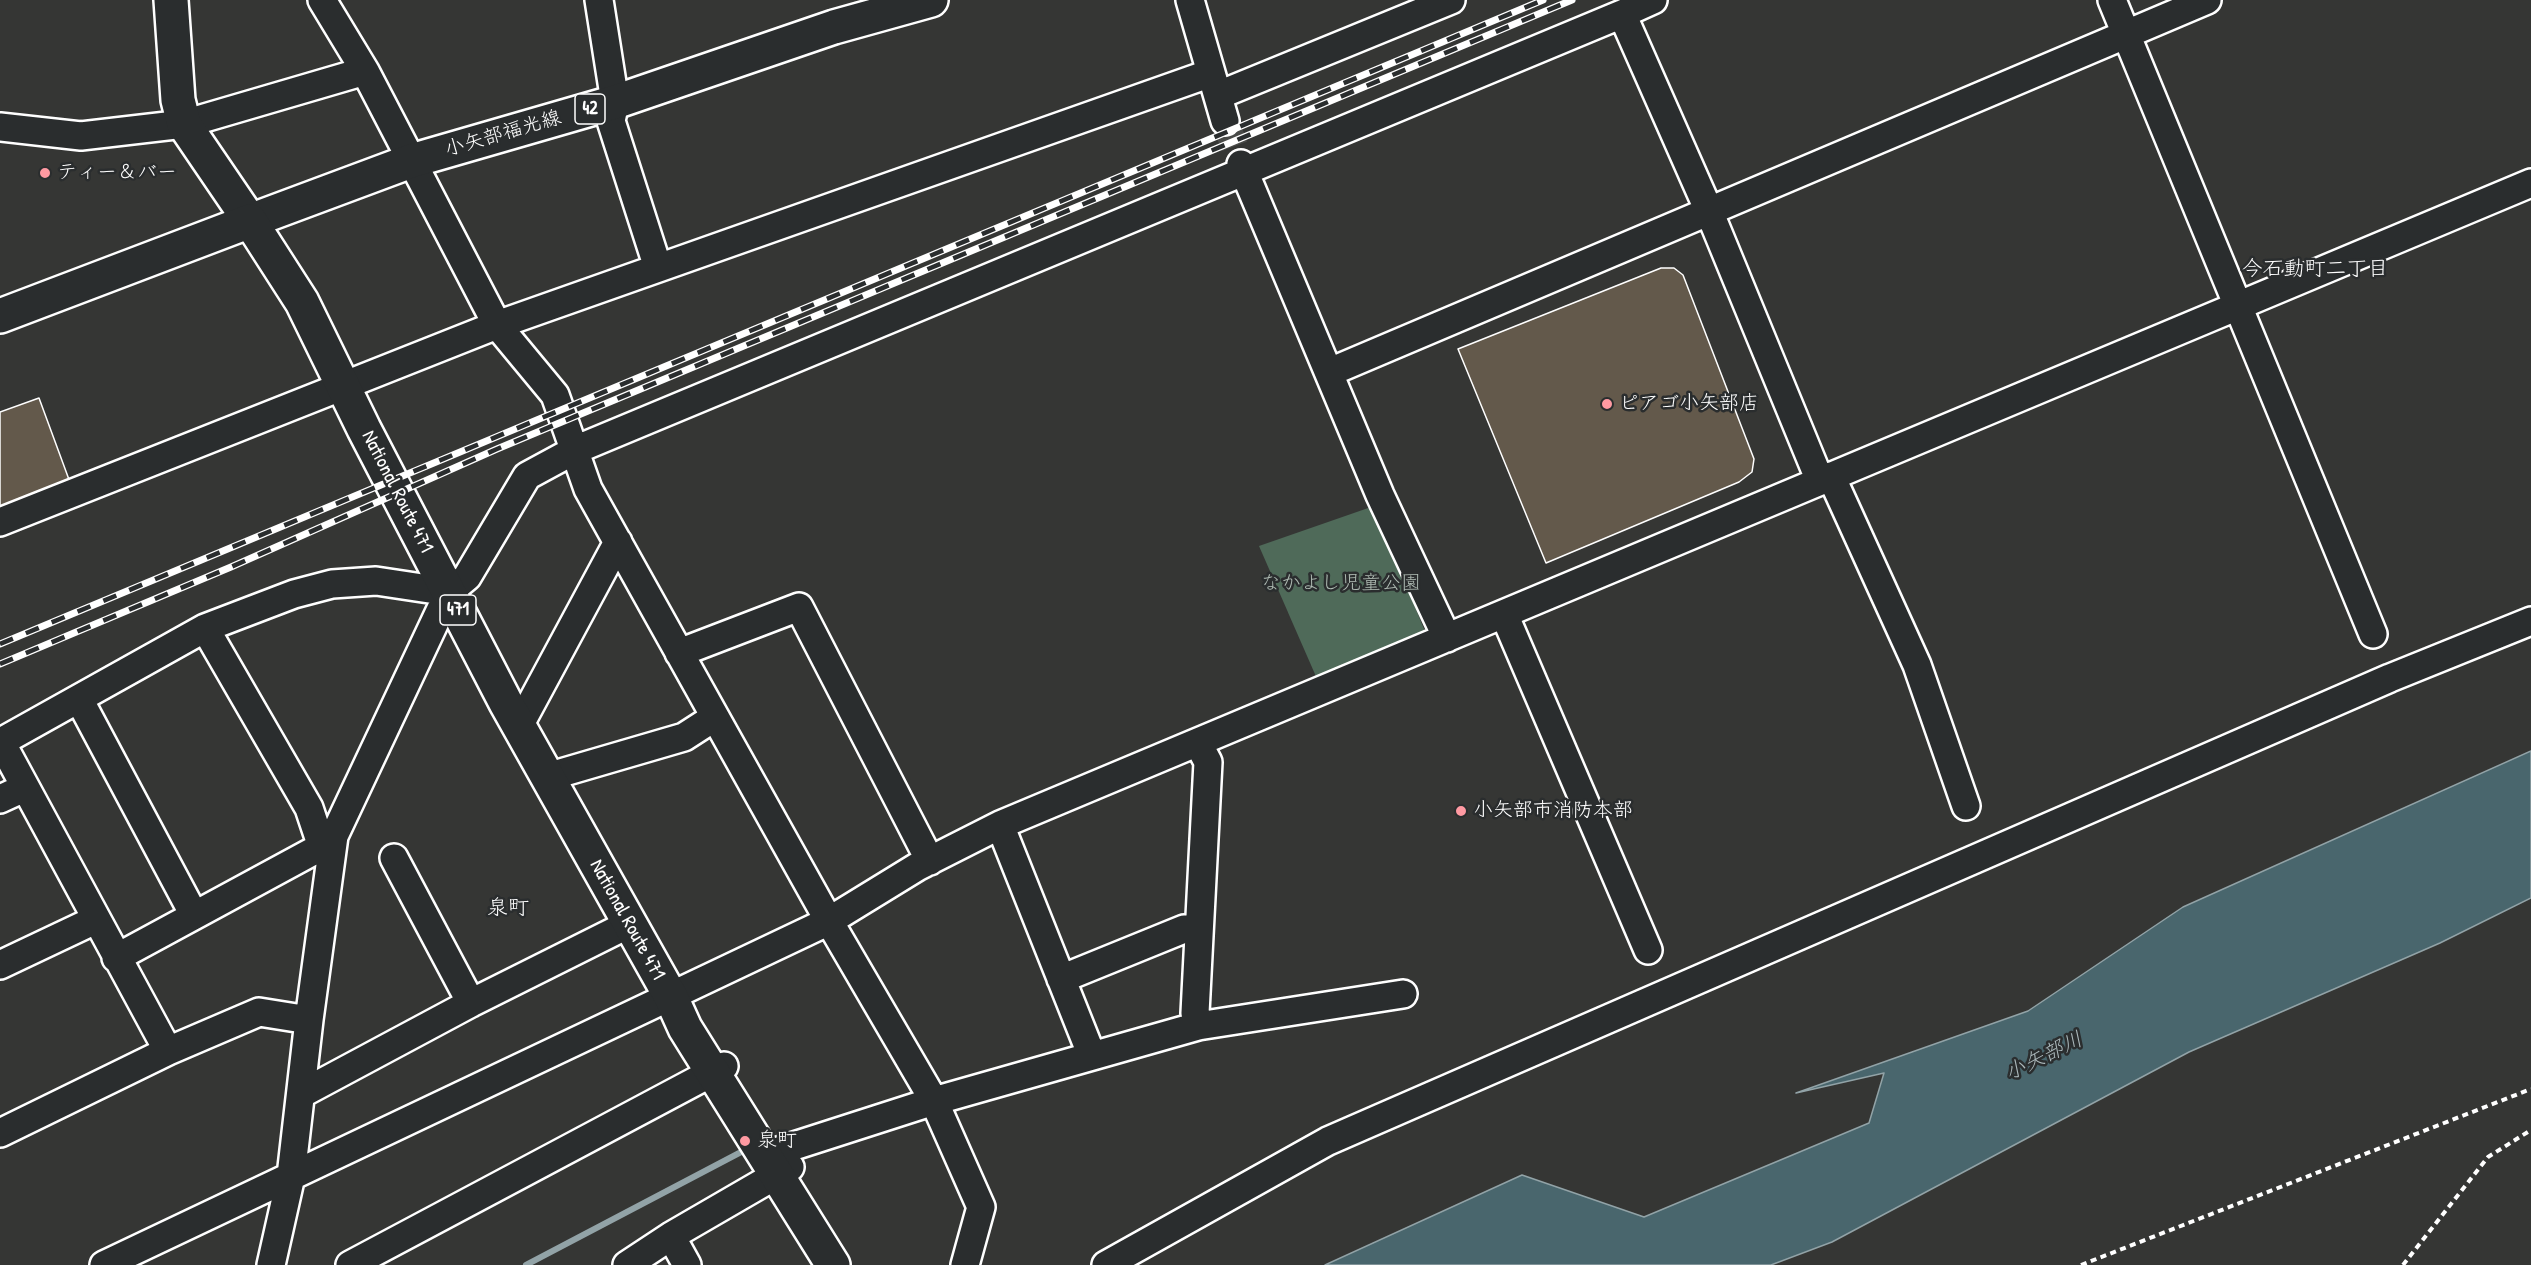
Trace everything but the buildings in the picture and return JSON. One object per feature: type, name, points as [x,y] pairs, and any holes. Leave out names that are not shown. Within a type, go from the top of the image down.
[{"type":"main road","points":[[171,0],[178,100],[184,124]]},
{"type":"main road","name":"小矢部福光線","points":[[250,221],[411,161],[615,102],[834,27],[931,0]]},
{"type":"main road","name":"National Route 471","points":[[184,124],[302,302],[519,726],[671,997],[696,1023],[718,1068],[778,1161],[853,1265]]},
{"type":"main road","points":[[0,316],[250,221]]},
{"type":"main road","name":"National Route 471","points":[[778,1161],[833,1265]]},
{"type":"street","points":[[322,0],[365,70],[497,325],[555,394],[588,489],[828,921],[885,1013],[934,1101],[981,1207],[965,1265]]},
{"type":"street","points":[[599,0],[615,102],[611,121],[658,268]]},
{"type":"street","points":[[1190,0],[1218,96]]},
{"type":"street","points":[[0,522],[497,325],[658,268],[1218,96],[1451,0]]},
{"type":"street","points":[[272,1265],[291,1176],[334,836],[449,592],[467,577],[527,476],[575,450],[1242,168],[1653,0]]},
{"type":"street","points":[[2112,0],[2373,634]]},
{"type":"street","points":[[1330,372],[2208,0]]},
{"type":"street","points":[[1622,14],[1825,479],[1917,665],[1966,806]]},
{"type":"street","points":[[0,127],[81,136],[184,124],[365,70]]},
{"type":"street","points":[[1242,168],[1380,495],[1447,638]]},
{"type":"street","points":[[104,1265],[828,921],[930,861],[1000,825],[2531,183]]},
{"type":"street","points":[[519,726],[618,542]]},
{"type":"street","points":[[168,1051],[95,920],[12,794],[1,742],[205,628],[294,594],[332,584],[376,581],[449,592]]},
{"type":"street","points":[[679,653],[799,607],[930,861]]},
{"type":"street","points":[[1504,614],[1648,950]]},
{"type":"street","points":[[1106,1265],[1328,1141],[2390,678],[2531,621]]},
{"type":"street","points":[[116,957],[319,848],[319,838],[309,808],[205,628]]},
{"type":"street","points":[[79,699],[194,915]]},
{"type":"street","points":[[547,777],[684,737],[715,717]]},
{"type":"street","points":[[1198,743],[1208,762],[1198,930],[1195,1013],[1198,1026]]},
{"type":"street","points":[[1000,825],[1092,1056]]},
{"type":"street","points":[[394,858],[471,1003]]},
{"type":"street","points":[[0,965],[95,920]]},
{"type":"street","points":[[301,1094],[471,1003],[629,924]]},
{"type":"street","points":[[1061,979],[1184,929],[1198,930]]},
{"type":"street","points":[[627,1265],[778,1161],[934,1101],[1198,1026],[1403,994]]},
{"type":"street","points":[[0,1134],[168,1051],[258,1012],[309,1020]]},
{"type":"street","points":[[350,1265],[718,1068]]},
{"type":"street","points":[[671,1236],[687,1265]]},
{"type":"path","points":[[2081,1265],[2531,1089]]},
{"type":"path","points":[[2403,1265],[2488,1158],[2531,1130]]},
{"type":"green space","name":"なかよし児童公園","points":[[1374,506],[1426,634],[1318,681],[1259,546]]},
{"type":"water","name":"小矢部川","points":[[2531,751],[2531,898],[2440,943],[2189,1052],[1832,1242],[1771,1265],[1325,1265],[1522,1175],[1644,1217],[1869,1123],[1884,1073],[1796,1093],[2028,1011],[2183,907]]},
{"type":"waterway","points":[[526,1265],[743,1151]]},
{"type":"tunnel","points":[[1225,121],[1241,164]]},
{"type":"railway","points":[[0,644],[1543,0]]},
{"type":"railway","points":[[0,664],[231,567],[497,449],[1572,0]]},
{"type":"place","name":"ティー＆バー","points":[[45,173]]},
{"type":"place","name":"ピアゴ小矢部店","points":[[1607,404]]},
{"type":"place","name":"小矢部市消防本部","points":[[1461,811]]},
{"type":"place","name":"泉町","points":[[745,1141]]},
{"type":"district","name":"今石動町二丁目","points":[[2315,269]]},
{"type":"district","name":"泉町","points":[[508,908]]}]
